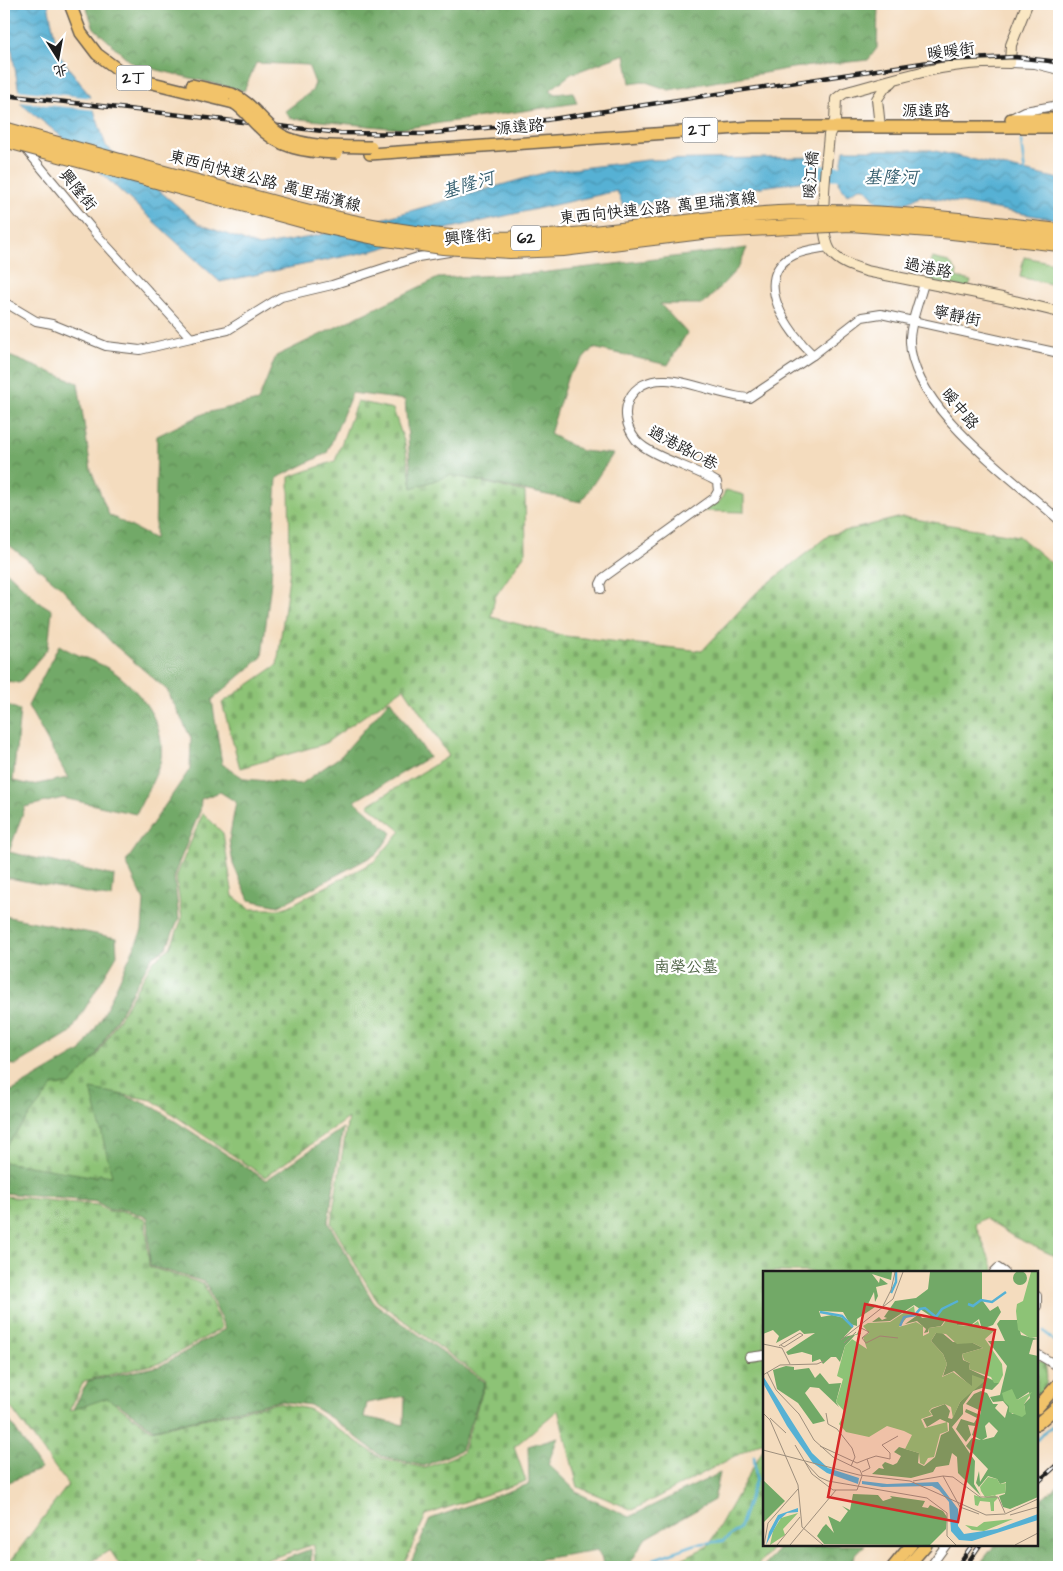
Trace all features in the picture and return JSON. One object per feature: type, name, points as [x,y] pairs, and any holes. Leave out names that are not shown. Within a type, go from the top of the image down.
[{"type":"highway","name":"東西向快速公路 萬里瑞濱線","points":[[4,128],[324,217],[427,234],[469,238],[539,238],[609,233],[765,214],[854,211],[1059,231]]},
{"type":"highway","name":"東西向快速公路 萬里瑞濱線","points":[[4,140],[322,226],[380,238],[443,247],[510,251],[563,249],[710,231],[850,224],[943,231],[1059,244]]},
{"type":"main road","name":"源遠路","points":[[70,4],[81,33],[97,54],[128,77],[233,98],[242,98],[272,129],[288,140],[370,151],[754,120],[832,128],[880,124],[1009,119],[1032,123]]},
{"type":"main road","name":"源遠路","points":[[76,4],[82,22],[96,43],[111,59],[127,69],[233,98]]},
{"type":"main road","name":"2丁","points":[[1032,123],[1059,119]]},
{"type":"main road","name":"源遠路","points":[[880,124],[1032,123]]},
{"type":"main road","name":"2丁","points":[[1032,123],[1059,128]]},
{"type":"main road","points":[[1038,1407],[1059,1383]]},
{"type":"main road","points":[[1038,1423],[1059,1405]]},
{"type":"main road","points":[[893,1567],[910,1546]]},
{"type":"main road","points":[[908,1567],[925,1546]]},
{"type":"street","points":[[1010,63],[1011,45],[1026,4]]},
{"type":"street","name":"暖暖街","points":[[832,128],[836,99],[840,95],[920,71],[944,66],[988,62],[1035,64],[1059,70]]},
{"type":"street","name":"暖暖街","points":[[880,124],[877,98],[885,87],[898,78]]},
{"type":"street","name":"源遠路","points":[[1009,119],[1025,111],[1059,105]]},
{"type":"street","name":"興隆街","points":[[4,128],[57,184],[97,235],[191,338]]},
{"type":"street","name":"暖江橋","points":[[824,216],[832,128]]},
{"type":"street","points":[[813,355],[803,346],[777,307],[772,290],[778,272],[786,260],[795,254],[828,247],[824,235],[824,216]]},
{"type":"street","name":"興隆街","points":[[4,302],[36,321],[52,324],[106,346],[140,350],[228,330],[281,297],[332,285],[418,257],[450,252],[824,216]]},
{"type":"street","name":"過港路","points":[[828,247],[839,259],[866,271],[1059,312]]},
{"type":"street","name":"暖中路","points":[[924,283],[909,339],[914,366],[922,383],[948,420],[962,436],[1059,520]]},
{"type":"street","name":"寧靜街","points":[[813,355],[862,317],[881,314],[1012,341],[1059,353]]},
{"type":"street","name":"過港路10巷","points":[[602,589],[600,584],[604,578],[714,498],[718,491],[718,482],[703,473],[652,451],[636,440],[625,416],[625,406],[632,392],[650,382],[666,380],[736,397],[749,398],[813,355]]},
{"type":"street","points":[[749,1357],[763,1355]]},
{"type":"street","points":[[1038,1355],[1059,1367]]},
{"type":"street","points":[[930,1567],[945,1546]]},
{"type":"green space","points":[[85,4],[878,4],[877,48],[868,60],[792,68],[669,90],[643,81],[630,83],[625,54],[571,74],[550,90],[556,94],[573,92],[577,103],[400,129],[290,118],[285,111],[312,91],[315,83],[308,65],[256,63],[244,91],[133,64],[94,28]]},
{"type":"green space","points":[[747,248],[738,268],[704,304],[660,304],[687,333],[668,365],[593,348],[568,376],[550,434],[582,451],[613,454],[581,502],[451,475],[412,488],[405,400],[352,393],[327,453],[277,478],[271,581],[262,657],[212,700],[222,764],[245,779],[301,784],[341,756],[390,700],[429,757],[355,801],[392,833],[378,853],[279,906],[249,900],[233,864],[229,840],[236,802],[220,792],[201,799],[200,811],[174,875],[179,919],[166,948],[152,957],[82,1080],[152,1106],[266,1180],[343,1128],[328,1222],[374,1303],[485,1382],[461,1450],[424,1466],[381,1456],[334,1420],[310,1405],[279,1401],[153,1429],[117,1403],[73,1409],[88,1381],[160,1366],[225,1329],[205,1282],[150,1266],[148,1218],[127,1210],[109,1210],[97,1202],[4,1193],[4,1162],[97,1176],[4,1148],[4,1086],[12,1091],[81,1051],[103,1016],[142,930],[144,901],[126,862],[190,769],[191,738],[167,690],[112,643],[61,587],[4,541],[4,354],[78,383],[91,470],[109,515],[155,539],[157,436],[205,413],[258,401],[276,356],[438,278],[540,273]],"holes":[[[405,1396],[404,1425],[364,1417],[367,1403]]]},
{"type":"green space","points":[[1024,257],[1059,264],[1059,286],[1020,277]]},
{"type":"green space","points":[[932,258],[949,262],[957,272],[956,277],[971,281],[968,288],[928,281]]},
{"type":"green space","name":"南榮公墓","points":[[357,401],[393,409],[405,444],[412,488],[451,475],[525,492],[526,552],[495,597],[491,617],[565,636],[702,651],[756,593],[829,535],[902,517],[1019,536],[1059,570],[1059,682],[1054,692],[1059,696],[1059,1258],[1014,1237],[984,1218],[975,1224],[995,1271],[763,1271],[763,1442],[633,1510],[578,1487],[558,1410],[514,1447],[526,1481],[426,1515],[403,1567],[315,1567],[314,1544],[286,1554],[257,1561],[213,1564],[199,1561],[194,1567],[121,1567],[110,1550],[82,1567],[6,1567],[68,1485],[12,1409],[4,1402],[4,1196],[97,1205],[108,1211],[126,1212],[146,1220],[149,1267],[204,1284],[222,1328],[160,1363],[84,1381],[69,1411],[107,1398],[152,1430],[277,1403],[309,1409],[381,1458],[425,1468],[462,1453],[486,1381],[377,1301],[331,1223],[348,1118],[265,1177],[152,1100],[91,1089],[112,1176],[99,1174],[97,1177],[4,1162],[4,1148],[53,1086],[70,1085],[98,1054],[153,961],[170,948],[182,919],[176,877],[203,813],[223,833],[233,896],[250,909],[279,909],[289,906],[375,861],[401,831],[368,805],[449,756],[404,688],[324,744],[240,768],[222,703],[277,665],[290,569],[289,477],[335,461]]},
{"type":"green space","points":[[726,490],[744,495],[744,512],[702,511],[720,501]]},
{"type":"green space","points":[[4,569],[39,602],[52,610],[48,648],[19,683],[4,681]]},
{"type":"green space","points":[[59,645],[117,674],[135,691],[156,722],[161,745],[160,763],[136,814],[63,798],[25,807],[9,852],[114,876],[112,898],[4,877],[4,704],[20,710],[13,781],[32,785],[68,778],[28,706]]},
{"type":"green space","points":[[4,916],[116,938],[117,955],[71,1032],[16,1065],[4,1064]]},
{"type":"green space","points":[[1038,1360],[1045,1363],[1047,1374],[1043,1392],[1038,1400]]},
{"type":"green space","points":[[4,1412],[41,1469],[4,1484]]},
{"type":"green space","points":[[558,1437],[548,1464],[578,1493],[629,1517],[720,1473],[714,1500],[645,1539],[628,1567],[606,1567],[597,1550],[541,1559],[528,1567],[409,1567],[430,1519],[529,1484],[528,1446]]},
{"type":"green space","points":[[763,1450],[763,1546],[774,1546],[756,1567],[665,1567],[708,1546]]},
{"type":"green space","points":[[1059,1484],[1059,1567],[977,1567],[994,1546],[1038,1546],[1038,1503]]},
{"type":"green space","points":[[781,1546],[864,1546],[855,1555],[852,1567],[763,1567]]},
{"type":"green space","points":[[311,1549],[311,1567],[262,1567]]},
{"type":"water","points":[[4,4],[48,4],[58,53],[89,95],[106,146],[199,224],[259,246],[311,237],[382,219],[547,172],[647,160],[816,157],[813,180],[623,206],[617,191],[451,228],[376,250],[220,282],[57,133],[21,104]]},
{"type":"water","name":"基隆河","points":[[844,150],[931,150],[1059,179],[1059,220],[920,196],[906,203],[879,204],[865,188],[859,188],[847,195],[838,183]]},
{"type":"pier","points":[[16,90],[93,98],[96,110],[18,102]]},
{"type":"waterway","points":[[1021,141],[1025,174]]},
{"type":"waterway","name":"基隆河","points":[[796,172],[857,173]]},
{"type":"waterway","points":[[1044,1331],[1059,1347]]},
{"type":"waterway","points":[[1038,1439],[1046,1430],[1059,1423]]},
{"type":"waterway","points":[[650,1567],[654,1559],[696,1544],[723,1541],[739,1529],[756,1479],[754,1456]]},
{"type":"railway","points":[[4,95],[340,133],[424,134],[506,126],[942,60],[1015,57],[1059,62]]},
{"type":"railway","points":[[1038,1482],[1059,1463]]},
{"type":"railway","points":[[957,1567],[971,1546]]},
{"type":"railway","points":[[965,1567],[979,1546]]}]
